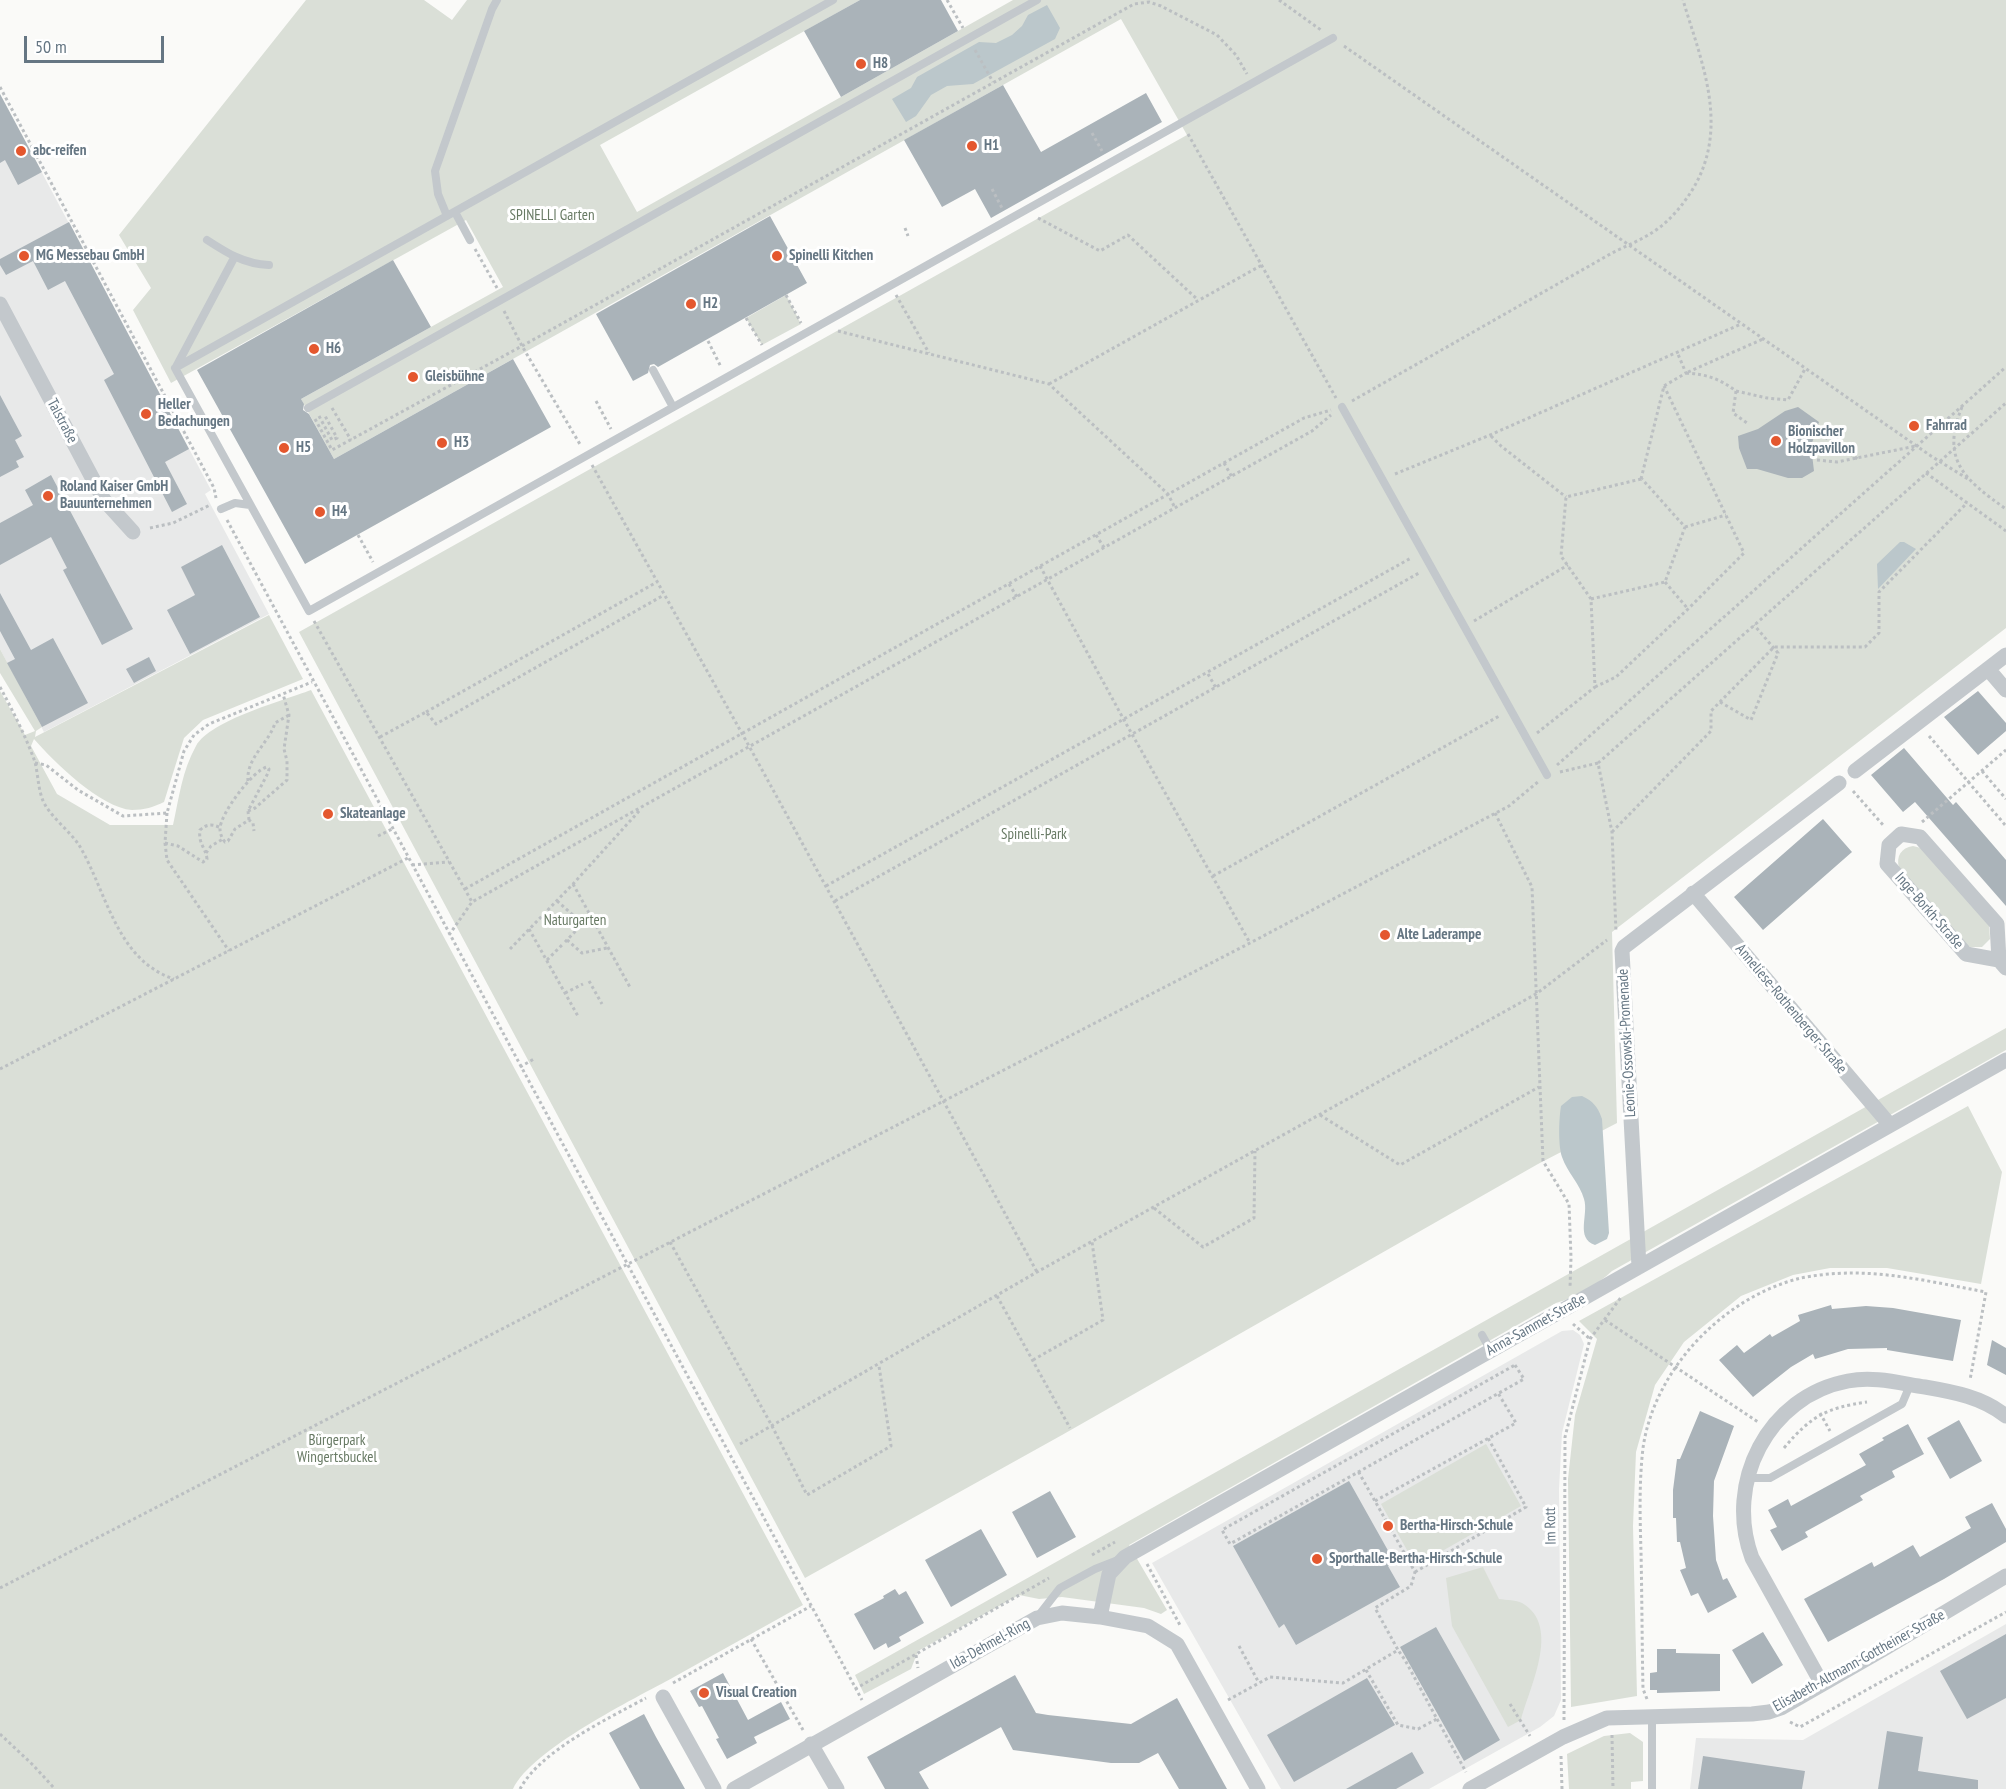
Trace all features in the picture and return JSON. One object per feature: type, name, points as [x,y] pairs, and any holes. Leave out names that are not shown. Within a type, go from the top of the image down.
[{"type":"street","name":"Talstraße","points":[[0,304],[104,500],[133,532]]},
{"type":"street","points":[[1855,771],[2006,655]]},
{"type":"street","points":[[1988,669],[2006,690]]},
{"type":"street","name":"Leonie-Ossowski-Promenade","points":[[1639,1267],[1622,951],[1624,947],[1693,893],[1845,786]]},
{"type":"street","points":[[1896,839],[1901,834],[1912,835]]},
{"type":"street","name":"Inge-Borkh-Straße","points":[[1896,839],[1889,845],[1887,864],[1966,954],[2003,964],[1997,924],[1920,837],[1912,835]]},
{"type":"street","name":"Anneliese-Rothenberger-Straße","points":[[1693,893],[1890,1125]]},
{"type":"street","name":"Anna-Sammet-Straße","points":[[1100,1617],[1109,1574],[1125,1557],[2006,1060]]},
{"type":"street","points":[[1822,1684],[1749,1548],[1745,1516],[1748,1478],[1752,1463],[1769,1430],[1783,1414],[1810,1393],[1840,1382],[1860,1379],[1883,1380],[1967,1396],[1990,1404],[2006,1416]]},
{"type":"street","name":"Elisabeth-Altmann-Gottheiner-Straße","points":[[1470,1789],[1563,1737],[1607,1718],[1752,1714],[1780,1708],[2006,1576]]},
{"type":"street","name":"Ida-Dehmel-Ring","points":[[734,1789],[1037,1618],[1062,1613],[1148,1626],[1177,1644],[1258,1789]]},
{"type":"street","points":[[663,1697],[714,1789]]},
{"type":"street","points":[[811,1744],[837,1789]]},
{"type":"lane","points":[[470,240],[438,195],[435,171],[497,0]]},
{"type":"lane","points":[[175,368],[833,0]]},
{"type":"lane","points":[[308,408],[1037,0]]},
{"type":"lane","points":[[175,368],[309,610],[1333,38]]},
{"type":"lane","points":[[207,240],[234,258],[254,264],[269,265]]},
{"type":"lane","points":[[175,368],[234,258]]},
{"type":"lane","points":[[652,370],[673,407]]},
{"type":"lane","points":[[1342,407],[1547,775]]},
{"type":"lane","points":[[219,505],[235,503],[250,505]]},
{"type":"lane","points":[[1482,1335],[1491,1351]]},
{"type":"lane","points":[[1748,1478],[1770,1478],[1902,1404],[1910,1385]]},
{"type":"lane","points":[[1037,1618],[1060,1588],[1095,1569],[1125,1557]]},
{"type":"lane","points":[[1652,1715],[1652,1789]]},
{"type":"path","points":[[947,0],[993,82]]},
{"type":"path","points":[[1279,0],[1763,339],[1968,479],[2006,509]]},
{"type":"path","points":[[449,935],[472,902],[1232,477],[1312,431],[1342,407],[1653,232],[1671,217],[1696,184],[1707,157],[1712,116],[1709,92],[1683,0]]},
{"type":"path","points":[[321,408],[337,438],[332,440],[318,414],[314,417],[332,450],[1134,4],[1149,2],[1161,6],[1216,35],[1236,55],[1253,83]]},
{"type":"path","points":[[0,87],[214,489],[219,505],[313,682],[868,1713]]},
{"type":"path","points":[[1182,122],[1342,407]]},
{"type":"path","points":[[1092,133],[1099,144]]},
{"type":"path","points":[[992,189],[998,200]]},
{"type":"path","points":[[1026,211],[1100,251],[1128,235],[1198,300]]},
{"type":"path","points":[[905,228],[909,236]]},
{"type":"path","points":[[470,240],[502,298]]},
{"type":"path","points":[[1049,384],[1262,265]]},
{"type":"path","points":[[890,285],[929,353]]},
{"type":"path","points":[[786,295],[806,333]]},
{"type":"path","points":[[504,311],[743,734],[1037,1272]]},
{"type":"path","points":[[746,318],[768,354]]},
{"type":"path","points":[[823,324],[840,332],[1049,384],[1168,494],[1176,508]]},
{"type":"path","points":[[1382,480],[1742,324]]},
{"type":"path","points":[[1641,479],[1664,386],[1686,373],[1763,339]]},
{"type":"path","points":[[708,341],[727,377]]},
{"type":"path","points":[[1677,352],[1686,373]]},
{"type":"path","points":[[0,1588],[1250,943],[1509,806],[1547,775],[2006,367]]},
{"type":"path","points":[[1686,373],[1703,374],[1720,380],[1736,391],[1788,400],[1805,368]]},
{"type":"path","points":[[1527,739],[1595,687],[1616,676],[1744,553],[1664,386]]},
{"type":"path","points":[[1736,391],[1733,413],[1748,423]]},
{"type":"path","points":[[326,398],[351,440]]},
{"type":"path","points":[[596,402],[617,438]]},
{"type":"path","points":[[1547,775],[1598,763],[2006,403]]},
{"type":"path","points":[[1963,405],[1956,428],[1955,448],[1958,464],[1968,479]]},
{"type":"path","points":[[465,890],[1304,418],[1342,407]]},
{"type":"path","points":[[1490,435],[1566,497]]},
{"type":"path","points":[[1825,437],[1858,459]]},
{"type":"path","points":[[1817,460],[1837,462],[1917,446]]},
{"type":"path","points":[[1224,463],[1232,477]]},
{"type":"path","points":[[1926,473],[2006,531]]},
{"type":"path","points":[[1566,497],[1641,479]]},
{"type":"path","points":[[1641,479],[1685,527]]},
{"type":"path","points":[[1566,497],[1561,556],[1591,599],[1595,687]]},
{"type":"path","points":[[1612,832],[1711,731],[1711,711],[1774,647],[1865,647],[1879,633],[1879,592],[1967,503]]},
{"type":"path","points":[[133,532],[173,523],[219,505]]},
{"type":"path","points":[[1685,527],[1726,515]]},
{"type":"path","points":[[1665,582],[1685,527]]},
{"type":"path","points":[[1095,534],[1105,549]]},
{"type":"path","points":[[358,535],[378,572]]},
{"type":"path","points":[[826,886],[1422,551]]},
{"type":"path","points":[[1464,627],[1568,565]]},
{"type":"path","points":[[1040,566],[1132,735],[1250,943]]},
{"type":"path","points":[[835,901],[1431,566]]},
{"type":"path","points":[[380,737],[657,582]]},
{"type":"path","points":[[1665,582],[1688,609]]},
{"type":"path","points":[[1591,599],[1665,582]]},
{"type":"path","points":[[1009,584],[1017,597]]},
{"type":"path","points":[[426,712],[436,724],[664,595]]},
{"type":"path","points":[[309,610],[472,902]]},
{"type":"path","points":[[1720,702],[1751,720],[1778,653],[1754,626]]},
{"type":"path","points":[[1208,673],[1216,688]]},
{"type":"path","points":[[230,951],[167,860],[165,843],[167,813],[184,751],[194,735],[209,724],[313,682]]},
{"type":"path","points":[[0,687],[35,763],[42,800],[78,845],[124,938],[140,960],[160,974],[175,979]]},
{"type":"path","points":[[248,811],[255,808],[287,780],[288,761],[284,749],[289,715],[283,694]]},
{"type":"path","points":[[1212,876],[1510,710]]},
{"type":"path","points":[[248,782],[248,772],[255,756],[272,735],[275,723],[289,715]]},
{"type":"path","points":[[1918,723],[2006,826]]},
{"type":"path","points":[[1912,835],[1920,823],[2006,750]]},
{"type":"path","points":[[35,763],[46,765],[78,790],[123,816],[167,813]]},
{"type":"path","points":[[1598,763],[1612,832],[1616,934]]},
{"type":"path","points":[[249,820],[235,829],[225,842],[219,827],[236,793],[265,767],[269,769],[248,811],[254,831]]},
{"type":"path","points":[[1982,771],[2006,800]]},
{"type":"path","points":[[1845,786],[1896,839]]},
{"type":"path","points":[[510,949],[643,807]]},
{"type":"path","points":[[1495,813],[1532,887],[1543,1161],[1569,1204],[1570,1285]]},
{"type":"path","points":[[165,843],[178,846],[203,862],[207,860],[206,853],[200,844],[200,830],[212,824],[219,827]]},
{"type":"path","points":[[378,836],[392,829]]},
{"type":"path","points":[[206,853],[211,846],[223,839]]},
{"type":"path","points":[[0,1069],[408,858]]},
{"type":"path","points":[[412,865],[450,862]]},
{"type":"path","points":[[573,884],[631,989]]},
{"type":"path","points":[[557,901],[581,925]]},
{"type":"path","points":[[547,960],[590,916]]},
{"type":"path","points":[[529,929],[579,1018]]},
{"type":"path","points":[[565,942],[582,953],[608,947]]},
{"type":"path","points":[[740,1444],[879,1366],[1037,1272],[1536,994],[1596,948]]},
{"type":"path","points":[[589,981],[602,1004]]},
{"type":"path","points":[[565,993],[583,984]]},
{"type":"path","points":[[520,1067],[534,1059]]},
{"type":"path","points":[[1320,1115],[1400,1165],[1540,1087]]},
{"type":"path","points":[[1154,1208],[1203,1247],[1254,1218],[1255,1151]]},
{"type":"path","points":[[670,1242],[807,1495],[891,1446],[879,1366]]},
{"type":"path","points":[[1033,1360],[1103,1320],[1092,1242]]},
{"type":"path","points":[[1652,1715],[1643,1689],[1641,1485],[1644,1447],[1654,1406],[1675,1367],[1696,1342],[1728,1314],[1761,1293],[1798,1279],[1850,1273],[1898,1276],[1986,1292],[1967,1396]]},
{"type":"path","name":"Im Rott","points":[[1562,1789],[1561,1761],[1565,1706],[1564,1437],[1590,1339],[1623,1293],[1621,1277]]},
{"type":"path","points":[[997,1296],[1070,1428]]},
{"type":"path","points":[[1564,1309],[1572,1322],[1590,1339]]},
{"type":"path","points":[[1605,1320],[1769,1430]]},
{"type":"path","points":[[1515,1365],[1524,1379],[1498,1393],[1358,1471],[1230,1544],[1222,1530],[1515,1365]]},
{"type":"path","points":[[1375,1501],[1515,1423],[1498,1393]]},
{"type":"path","points":[[1810,1393],[1835,1441]]},
{"type":"path","points":[[1784,1448],[1800,1429],[1821,1414],[1844,1406],[1867,1402]]},
{"type":"path","points":[[1414,1572],[1526,1507],[1488,1438]]},
{"type":"path","points":[[1358,1471],[1414,1572],[1411,1586],[1375,1608],[1460,1760]]},
{"type":"path","points":[[1139,1549],[1185,1633],[1177,1644]]},
{"type":"path","points":[[1769,1712],[1800,1727],[2006,1612]]},
{"type":"path","points":[[751,1639],[811,1744]]},
{"type":"path","points":[[1239,1646],[1259,1683]]},
{"type":"path","points":[[1235,1696],[1270,1677],[1343,1683],[1398,1650]]},
{"type":"path","points":[[1366,1670],[1398,1725],[1418,1729],[1437,1719]]},
{"type":"path","points":[[1510,1704],[1538,1750]]},
{"type":"path","points":[[0,1734],[55,1789]]},
{"type":"path","points":[[1612,1735],[1613,1789]]},
{"type":"shaded area","points":[[1047,5],[1060,28],[1055,39],[973,84],[947,86],[931,95],[916,116],[906,122],[892,99],[911,88],[917,77],[979,42],[996,43],[1012,35],[1022,26],[1028,15]]},
{"type":"shaded area","points":[[0,94],[211,490],[205,494],[269,614],[44,732],[0,649]]},
{"type":"shaded area","points":[[1900,542],[1916,549],[1878,589],[1877,564]]},
{"type":"shaded area","points":[[1582,1096],[1595,1105],[1602,1119],[1609,1233],[1607,1239],[1595,1245],[1589,1242],[1584,1232],[1584,1199],[1564,1162],[1560,1146],[1561,1106],[1572,1097]]},
{"type":"shaded area","name":"Bertha-Hirsch-Schule","points":[[1573,1330],[1580,1335],[1584,1344],[1562,1433],[1559,1489],[1561,1700],[1554,1716],[1540,1727],[1429,1789],[1281,1789],[1152,1563],[1562,1331]]},
{"type":"shaded area","points":[[2006,1624],[2006,1789],[1690,1789],[1696,1738],[1803,1740]]},
{"type":"green space","name":"Spinelli-Park","points":[[306,0],[424,0],[452,20],[467,0],[860,0],[600,145],[637,212],[1013,0],[2006,0],[2006,628],[1612,932],[1617,1123],[1538,1164],[1062,1435],[805,1578],[299,632],[1187,135],[1121,19],[334,459],[301,399],[503,287],[466,220],[171,383],[133,310],[151,288],[119,235]]},
{"type":"green space","points":[[786,295],[801,324],[762,345],[746,318]]},
{"type":"green space","name":"Bürgerpark Wingertsbuckel","points":[[269,615],[303,679],[203,720],[184,738],[164,802],[141,809],[132,810],[120,807],[106,801],[79,782],[53,760],[34,739],[31,746],[57,794],[110,825],[173,825],[187,765],[196,746],[204,737],[216,728],[248,712],[311,690],[803,1605],[586,1726],[541,1758],[524,1774],[513,1789],[0,1789],[0,691],[25,735],[35,731],[0,673],[0,649],[42,727],[36,731],[35,737]]},
{"type":"green space","points":[[1913,846],[1921,848],[1989,925],[1990,939],[1982,947],[1966,945],[1899,868],[1900,853]]},
{"type":"green space","points":[[2006,1028],[2006,1050],[1612,1271],[1586,1290],[1556,1303],[1129,1545],[1167,1610],[1161,1614],[1144,1608],[1062,1597],[1039,1599],[1019,1595],[918,1651],[911,1669],[864,1694],[855,1675]]},
{"type":"green space","points":[[1968,1106],[2002,1172],[1981,1284],[1887,1268],[1830,1268],[1793,1275],[1741,1296],[1684,1342],[1655,1385],[1636,1452],[1633,1526],[1637,1696],[1571,1707],[1568,1479],[1575,1415],[1597,1339],[1579,1321]]},
{"type":"green space","points":[[1486,1444],[1521,1506],[1416,1566],[1381,1504]]},
{"type":"green space","points":[[1483,1567],[1499,1599],[1522,1603],[1534,1613],[1540,1626],[1540,1658],[1521,1720],[1508,1727],[1452,1626],[1446,1578]]},
{"type":"green space","points":[[1630,1733],[1643,1742],[1643,1781],[1631,1782],[1631,1789],[1569,1789],[1567,1754],[1604,1736]]},
{"type":"building","name":"H8","points":[[860,0],[941,0],[958,31],[841,97],[804,31]]},
{"type":"building","points":[[1003,85],[1041,152],[1146,93],[1162,122],[991,218],[975,189],[942,207],[904,140]]},
{"type":"building","name":"abc-reifen","points":[[0,94],[42,172],[18,185],[5,160],[0,163]]},
{"type":"building","name":"H2","points":[[770,216],[807,283],[658,367],[654,364],[650,365],[648,373],[633,381],[596,314]]},
{"type":"building","points":[[69,222],[189,449],[165,462],[187,504],[172,512],[104,380],[114,374],[65,281],[48,290],[33,261],[6,275],[0,265],[0,259]]},
{"type":"building","points":[[393,260],[431,327],[301,399],[304,404],[303,410],[309,414],[334,459],[513,359],[551,427],[305,564],[197,370]]},
{"type":"building","points":[[0,395],[22,436],[15,440],[24,457],[16,461],[19,467],[0,477]]},
{"type":"building","name":"Bionischer Holzpavillon","points":[[1798,407],[1819,422],[1811,446],[1814,471],[1802,478],[1788,478],[1757,469],[1747,469],[1739,448],[1738,436],[1758,429],[1785,411]]},
{"type":"building","points":[[51,475],[133,629],[102,645],[63,570],[67,568],[51,537],[0,565],[0,523],[33,505],[25,490]]},
{"type":"building","points":[[222,545],[260,617],[190,654],[167,610],[195,595],[181,567]]},
{"type":"building","points":[[0,593],[31,650],[53,638],[88,703],[42,727],[7,663],[15,659],[0,631]]},
{"type":"building","points":[[149,657],[156,671],[134,683],[126,669]]},
{"type":"building","points":[[1978,691],[2006,723],[2006,731],[1978,755],[1944,717]]},
{"type":"building","points":[[1904,748],[1953,805],[1956,802],[2006,860],[2006,906],[1915,802],[1903,812],[1871,775]]},
{"type":"building","points":[[1823,819],[1852,852],[1763,930],[1734,897]]},
{"type":"building","points":[[1831,1305],[1832,1309],[1866,1306],[1893,1308],[1961,1320],[1953,1361],[1887,1350],[1887,1348],[1848,1349],[1815,1359],[1813,1354],[1791,1367],[1753,1397],[1719,1360],[1737,1345],[1744,1353],[1770,1334],[1772,1337],[1800,1321],[1798,1315]]},
{"type":"building","points":[[1992,1340],[2006,1348],[2006,1375],[1987,1365]]},
{"type":"building","points":[[1700,1411],[1734,1426],[1714,1481],[1713,1516],[1716,1560],[1723,1580],[1727,1578],[1737,1597],[1708,1613],[1698,1593],[1691,1596],[1680,1570],[1686,1568],[1680,1542],[1677,1542],[1676,1518],[1673,1518],[1673,1490],[1677,1459],[1680,1459]]},
{"type":"building","points":[[1959,1420],[1982,1461],[1950,1479],[1927,1438]]},
{"type":"building","points":[[1908,1424],[1924,1454],[1892,1471],[1895,1477],[1860,1496],[1863,1500],[1805,1532],[1808,1537],[1782,1551],[1770,1530],[1777,1527],[1768,1510],[1788,1499],[1791,1506],[1866,1465],[1859,1454]]},
{"type":"building","name":"Sporthalle-Bertha-Hirsch-Schule","points":[[1349,1481],[1395,1563],[1388,1566],[1400,1587],[1296,1645],[1284,1624],[1279,1628],[1233,1546]]},
{"type":"building","points":[[1050,1491],[1076,1537],[1037,1558],[1012,1512]]},
{"type":"building","points":[[1992,1503],[2006,1529],[2006,1542],[1944,1579],[1828,1642],[1804,1599],[1872,1562],[1874,1567],[1913,1545],[1920,1557],[1971,1528],[1965,1517]]},
{"type":"building","points":[[981,1529],[1007,1575],[951,1607],[925,1560]]},
{"type":"building","points":[[895,1589],[899,1595],[906,1591],[924,1623],[899,1637],[901,1641],[888,1648],[886,1643],[874,1650],[854,1614],[884,1598],[883,1596]]},
{"type":"building","points":[[1436,1627],[1500,1740],[1464,1761],[1400,1647]]},
{"type":"building","points":[[1763,1632],[1783,1665],[1752,1684],[1732,1650]]},
{"type":"building","points":[[2006,1634],[2006,1698],[1967,1719],[1940,1671]]},
{"type":"building","points":[[1657,1649],[1676,1649],[1676,1653],[1720,1654],[1720,1691],[1657,1693],[1657,1690],[1650,1690],[1650,1673],[1657,1672]]},
{"type":"building","points":[[723,1673],[748,1720],[781,1702],[790,1719],[754,1737],[757,1743],[727,1759],[702,1706],[699,1707],[690,1691]]},
{"type":"building","points":[[1015,1675],[1036,1713],[1048,1715],[1131,1724],[1177,1698],[1227,1789],[1179,1789],[1158,1753],[1139,1763],[1111,1763],[1013,1750],[1001,1727],[919,1772],[929,1789],[885,1789],[867,1757]]},
{"type":"building","points":[[1367,1678],[1395,1725],[1294,1782],[1267,1735]]},
{"type":"building","points":[[644,1714],[685,1789],[640,1789],[609,1733]]},
{"type":"building","points":[[1887,1731],[1923,1737],[1918,1771],[1978,1780],[1978,1789],[1878,1789]]},
{"type":"building","points":[[1412,1752],[1424,1773],[1396,1789],[1346,1789]]},
{"type":"building","points":[[1703,1756],[1805,1771],[1802,1789],[1698,1789]]},
{"type":"place","name":"H8","points":[[861,64]]},
{"type":"place","name":"H1","points":[[972,146]]},
{"type":"place","name":"abc-reifen","points":[[21,151]]},
{"type":"place","name":"MG Messebau GmbH","points":[[24,256]]},
{"type":"place","name":"Spinelli Kitchen","points":[[777,256]]},
{"type":"place","name":"H2","points":[[691,304]]},
{"type":"place","name":"H6","points":[[314,349]]},
{"type":"place","name":"Gleisbühne","points":[[413,377]]},
{"type":"place","name":"Heller Bedachungen","points":[[146,414]]},
{"type":"place","name":"Fahrrad","points":[[1914,426]]},
{"type":"place","name":"Bionischer Holzpavillon","points":[[1776,441]]},
{"type":"place","name":"H3","points":[[442,443]]},
{"type":"place","name":"H5","points":[[284,448]]},
{"type":"place","name":"Roland Kaiser GmbH Bauunternehmen","points":[[48,496]]},
{"type":"place","name":"H4","points":[[320,512]]},
{"type":"place","name":"Skateanlage","points":[[328,814]]},
{"type":"place","name":"Alte Laderampe","points":[[1385,935]]},
{"type":"place","name":"Bertha-Hirsch-Schule","points":[[1388,1526]]},
{"type":"place","name":"Sporthalle-Bertha-Hirsch-Schule","points":[[1317,1559]]},
{"type":"place","name":"Visual Creation","points":[[704,1693]]},
{"type":"park label","name":"SPINELLI Garten","points":[[552,216]]},
{"type":"park label","name":"Naturgarten","points":[[575,921]]}]
